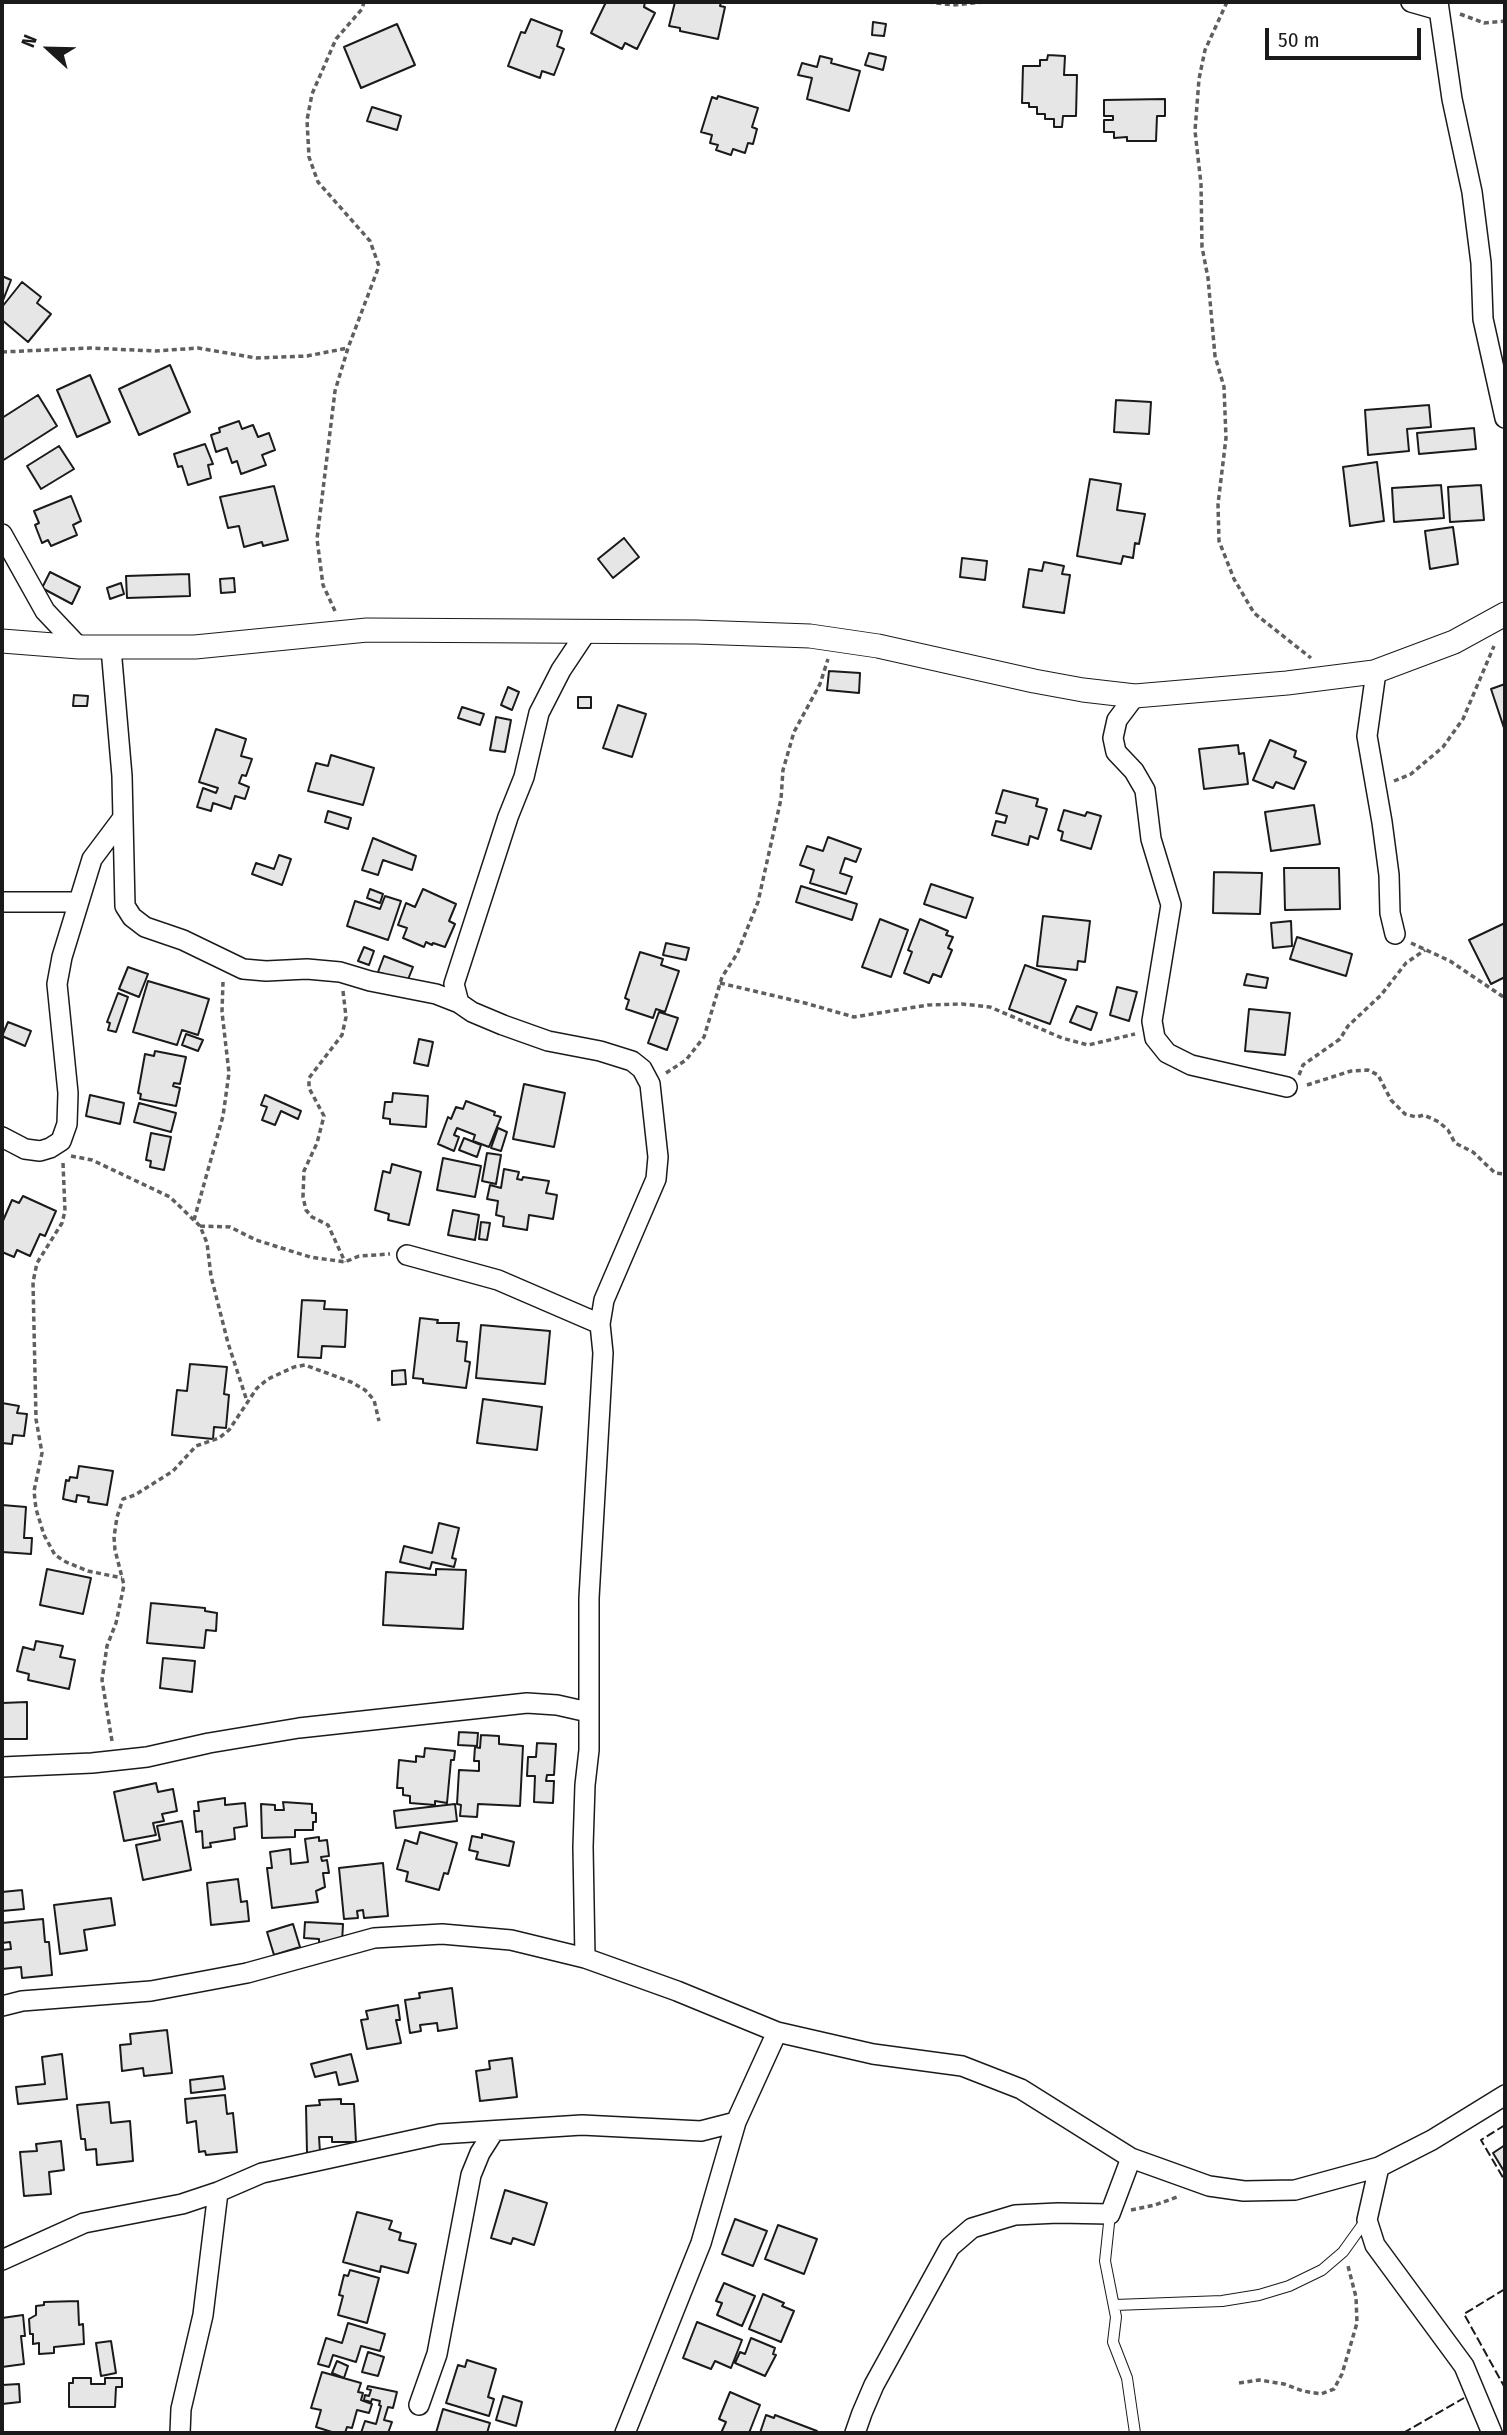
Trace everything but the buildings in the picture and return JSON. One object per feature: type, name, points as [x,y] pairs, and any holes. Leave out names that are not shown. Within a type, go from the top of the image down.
[{"type":"street","points":[[1411,2],[1439,6],[1452,99],[1472,192],[1481,263],[1483,319],[1505,418]]},
{"type":"street","points":[[2,534],[45,611],[79,647]]},
{"type":"street","points":[[2,641],[111,648],[195,647],[367,630],[708,632],[810,636],[878,646],[1034,681],[1135,696],[1376,671],[1454,642],[1505,614]]},
{"type":"street","points":[[459,1003],[454,984],[508,817],[524,777],[539,713],[561,670],[587,631]]},
{"type":"street","points":[[111,648],[122,776],[125,906],[132,917],[145,927],[183,940],[243,969],[340,972],[436,994],[459,1003],[472,1012],[548,1041],[600,1051],[632,1061],[642,1069],[650,1084],[658,1157],[656,1179],[604,1300],[600,1324],[603,1353],[589,1598],[589,1750],[583,1847],[585,1958]]},
{"type":"street","points":[[1376,671],[1367,737],[1389,875],[1390,913],[1395,934]]},
{"type":"street","points":[[1135,696],[1117,719],[1113,738],[1116,752],[1135,772],[1145,790],[1151,839],[1171,905],[1152,1021],[1155,1038],[1167,1053],[1191,1065],[1290,1087]]},
{"type":"street","points":[[2,1137],[25,1149],[40,1152],[61,1141],[67,1125],[68,1093],[57,985],[62,957],[96,853],[122,819]]},
{"type":"street","points":[[2,902],[78,902]]},
{"type":"street","points":[[407,1255],[498,1280],[600,1324]]},
{"type":"street","points":[[2,1767],[115,1760],[299,1728],[527,1703],[557,1705],[588,1712]]},
{"type":"street","points":[[2,2006],[22,2001],[151,1991],[247,1973],[374,1938],[442,1934],[511,1940],[585,1958],[677,1991],[776,2032],[873,2053],[962,2066],[1021,2089],[1131,2158],[1209,2186],[1244,2191],[1295,2190],[1379,2166],[1432,2140],[1505,2095]]},
{"type":"street","points":[[625,2433],[701,2243],[736,2122],[776,2032]]},
{"type":"street","points":[[2,2260],[84,2223],[182,2204],[262,2173],[440,2134],[582,2125],[701,2131],[736,2122]]},
{"type":"street","points":[[419,2404],[437,2354],[471,2175],[480,2153],[494,2131]]},
{"type":"street","points":[[855,2433],[874,2385],[950,2247],[972,2228],[1015,2215],[1110,2214],[1131,2158]]},
{"type":"street","points":[[1379,2166],[1367,2220],[1376,2245],[1464,2366],[1492,2433]]},
{"type":"street","points":[[180,2433],[181,2409],[204,2315],[218,2192]]},
{"type":"lane","points":[[1110,2214],[1105,2261],[1115,2305],[1113,2342],[1127,2378],[1135,2433]]},
{"type":"lane","points":[[1115,2305],[1223,2301],[1259,2295],[1289,2286],[1322,2270],[1343,2252],[1367,2220]]},
{"type":"path","points":[[345,632],[323,585],[317,539],[335,391],[379,266],[370,241],[318,182],[309,157],[307,120],[312,94],[336,39],[358,15],[364,2]]},
{"type":"path","points":[[928,2],[953,5],[985,2]]},
{"type":"path","points":[[1227,2],[1205,50],[1199,79],[1195,131],[1201,184],[1202,247],[1208,278],[1215,356],[1224,387],[1226,439],[1217,504],[1219,541],[1234,579],[1254,613],[1334,677]]},
{"type":"path","points":[[1439,6],[1475,21],[1505,21]]},
{"type":"path","points":[[2,352],[90,348],[155,351],[198,348],[256,358],[307,356],[348,348]]},
{"type":"path","points":[[650,1084],[686,1060],[704,1037],[720,983],[737,954],[758,902],[781,799],[783,769],[794,732],[820,684],[832,639]]},
{"type":"path","points":[[1376,788],[1411,774],[1443,747],[1463,719],[1496,641]]},
{"type":"path","points":[[1395,934],[1450,961],[1505,998]]},
{"type":"path","points":[[1290,1087],[1303,1065],[1340,1039],[1348,1026],[1381,995],[1406,963],[1425,950]]},
{"type":"path","points":[[194,1220],[223,1116],[229,1073],[222,1012],[223,959]]},
{"type":"path","points":[[340,972],[346,1017],[342,1035],[309,1078],[309,1088],[324,1116],[317,1143],[304,1171],[303,1197],[306,1210],[312,1217],[328,1226],[345,1262]]},
{"type":"path","points":[[720,983],[854,1017],[928,1005],[990,1007],[1062,1038],[1088,1045],[1114,1041],[1153,1028]]},
{"type":"path","points":[[1290,1087],[1309,1084],[1351,1070],[1368,1070],[1378,1075],[1391,1100],[1405,1114],[1416,1117],[1424,1115],[1438,1122],[1448,1130],[1455,1143],[1473,1152],[1495,1173],[1505,1174]]},
{"type":"path","points":[[122,1578],[88,1571],[55,1555],[44,1535],[36,1509],[34,1491],[42,1453],[37,1419],[33,1282],[37,1263],[62,1223],[65,1211],[62,1154],[92,1160],[170,1197],[200,1226],[232,1359],[247,1401]]},
{"type":"path","points":[[200,1226],[230,1227],[284,1250],[345,1262],[359,1256],[378,1253],[407,1255]]},
{"type":"path","points":[[115,1760],[102,1680],[107,1646],[122,1602],[124,1586],[114,1537],[123,1499],[157,1483],[173,1471],[196,1446],[219,1438],[229,1430],[247,1401],[268,1379],[283,1370],[304,1365],[351,1382],[365,1390],[374,1400],[379,1421]]},
{"type":"path","points":[[1110,2214],[1155,2205],[1209,2186]]},
{"type":"path","points":[[1239,2383],[1259,2380],[1321,2394],[1334,2389],[1342,2374],[1357,2323],[1356,2297],[1343,2252]]},
{"type":"fence","points":[[1505,2125],[1481,2140],[1505,2181]]},
{"type":"fence","points":[[1505,2289],[1464,2314],[1505,2388]]},
{"type":"fence","points":[[1403,2433],[1464,2398]]}]
